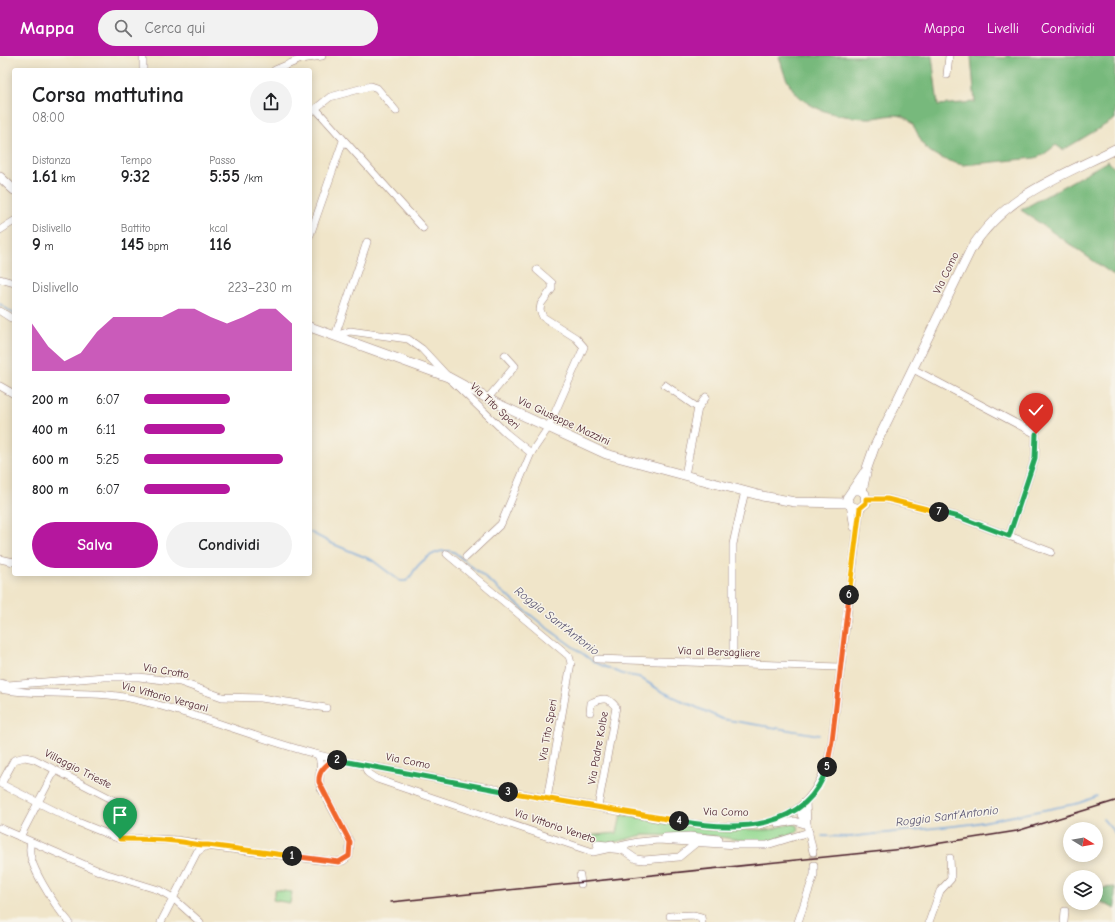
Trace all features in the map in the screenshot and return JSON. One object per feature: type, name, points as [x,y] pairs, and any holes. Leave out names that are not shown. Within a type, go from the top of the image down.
[{"type":"main road","name":"Via Como","points":[[850,498],[867,468],[883,428],[972,249],[990,224],[1008,206],[1023,196],[1115,149]]},
{"type":"main road","points":[[0,176],[12,185]]},
{"type":"main road","points":[[0,176],[12,188]]},
{"type":"main road","name":"Via Giuseppe Mazzini","points":[[312,328],[448,377],[548,428],[606,454],[685,476],[795,502],[818,504],[850,498]]},
{"type":"main road","name":"Via Como","points":[[864,495],[867,468]]},
{"type":"main road","points":[[858,489],[864,495],[866,503],[860,508],[854,508],[850,498],[858,489]]},
{"type":"street","points":[[143,56],[143,68]]},
{"type":"street","points":[[280,68],[300,59],[322,56]]},
{"type":"street","points":[[947,75],[949,56]]},
{"type":"street","points":[[396,111],[377,88],[371,86],[330,97],[313,111],[343,141],[423,228]]},
{"type":"street","points":[[312,229],[343,141]]},
{"type":"street","points":[[0,230],[12,223]]},
{"type":"street","points":[[335,336],[367,242]]},
{"type":"street","points":[[466,557],[501,524],[531,453],[548,428],[584,347],[576,338],[543,317],[540,310],[541,304],[552,289],[552,283],[537,270]]},
{"type":"street","points":[[0,279],[12,282]]},
{"type":"street","points":[[0,311],[12,319]]},
{"type":"street","name":"Via Tito Speri","points":[[335,336],[350,331],[408,339],[422,349],[448,377],[506,433],[531,453]]},
{"type":"street","points":[[487,414],[492,400],[515,366],[504,355]]},
{"type":"street","points":[[913,369],[1036,434],[1035,458],[1009,536]]},
{"type":"street","points":[[665,385],[698,408]]},
{"type":"street","points":[[0,386],[12,393]]},
{"type":"street","points":[[685,476],[698,408],[706,397]]},
{"type":"street","points":[[733,663],[733,544],[745,491]]},
{"type":"street","points":[[864,495],[887,499],[959,517],[1051,552]]},
{"type":"street","name":"Via Como","points":[[850,498],[854,521],[854,555]]},
{"type":"street","name":"Via Como","points":[[318,755],[547,799],[688,823],[721,825],[760,824],[780,819],[803,805],[823,777],[828,761],[860,508]]},
{"type":"street","name":"Via Tito Speri","points":[[447,554],[569,656],[571,663],[547,799]]},
{"type":"street","points":[[0,559],[12,562]]},
{"type":"street","name":"Via al Bersagliere","points":[[597,658],[840,667]]},
{"type":"street","name":"Via Crotto","points":[[0,683],[8,685],[104,677],[139,677],[180,682],[222,697],[261,698],[326,708]]},
{"type":"street","name":"Via Vittorio Vergani","points":[[0,689],[101,693],[121,696],[167,707],[318,755]]},
{"type":"street","name":"Via Padre Kolbe","points":[[590,712],[592,702],[602,698],[610,699],[616,707],[598,807]]},
{"type":"street","points":[[161,922],[197,852],[208,845],[335,862],[343,861],[349,856],[350,842],[320,786],[321,762],[318,755]]},
{"type":"street","name":"Villaggio Trieste","points":[[17,758],[30,758],[127,807],[128,810],[115,837],[37,802],[1,784],[12,762],[17,758]]},
{"type":"street","points":[[320,773],[327,764],[334,759]]},
{"type":"street","name":"Via Vittorio Veneto","points":[[364,765],[368,773],[378,778],[593,852],[638,842],[658,840],[767,845],[808,829]]},
{"type":"street","points":[[20,837],[55,770]]},
{"type":"street","points":[[803,805],[800,815],[808,829],[813,852]]},
{"type":"street","points":[[760,824],[771,826],[790,821],[801,822],[808,829]]},
{"type":"street","points":[[0,828],[31,843],[101,872],[159,890],[173,898],[200,922]]},
{"type":"street","points":[[597,844],[607,846],[617,841],[638,838],[684,836],[737,842],[763,843],[787,838],[808,829]]},
{"type":"street","points":[[115,837],[120,839],[155,839],[195,843],[203,847]]},
{"type":"street","name":"Via Vittorio Veneto","points":[[609,849],[623,850],[636,859],[644,860],[680,857],[696,842]]},
{"type":"street","points":[[31,843],[29,852],[44,887],[58,910],[69,922]]},
{"type":"street","points":[[929,922],[940,891],[951,879],[950,858]]},
{"type":"street","points":[[798,922],[814,875],[814,865]]},
{"type":"street","points":[[580,876],[581,884]]},
{"type":"street","points":[[1064,922],[1065,911]]},
{"type":"street","points":[[670,916],[696,915],[700,917],[702,922]]},
{"type":"green space","points":[[779,56],[932,56],[938,105],[975,102],[971,56],[1005,58],[1006,56],[1115,56],[1115,119],[1063,150],[1056,145],[1043,155],[1035,158],[963,165],[943,159],[929,151],[922,143],[910,121],[902,116],[894,115],[875,118],[849,117],[826,112],[805,102],[788,82]]},
{"type":"green space","points":[[1108,161],[1115,169],[1115,276],[1021,210]]},
{"type":"green space","points":[[621,815],[747,829],[769,830],[793,824],[797,825],[799,829],[794,834],[772,841],[755,842],[712,836],[643,835],[603,844],[584,836],[617,833]]},
{"type":"green space","points":[[1115,887],[1115,909],[1103,903],[1103,888]]},
{"type":"green space","points":[[275,890],[292,892],[290,903],[273,900]]},
{"type":"waterway","name":"Roggia Sant'Antonio","points":[[0,304],[12,313]]},
{"type":"waterway","name":"Roggia Sant'Antonio","points":[[312,533],[333,544],[372,560],[400,581],[408,580],[416,568],[433,554],[443,551],[454,552],[543,625],[594,662],[622,674],[639,677],[661,691],[722,719],[819,735]]},
{"type":"waterway","name":"Roggia Sant'Antonio","points":[[822,836],[848,837],[972,824],[1080,803],[1097,796]]},
{"type":"waterway","name":"Roggia Sant'Antonio","points":[[1103,819],[1115,833]]},
{"type":"tunnel","points":[[813,852],[814,865]]},
{"type":"railway","points":[[391,902],[903,849],[1017,831],[1115,801]]},
{"type":"route","points":[[120,839],[155,839],[195,843],[203,847],[208,845],[335,862],[343,861],[351,852],[350,842],[319,782],[320,773],[323,768],[334,759],[567,803],[688,823],[755,825],[780,819],[808,800],[813,794],[826,770],[832,741],[860,508],[866,503],[866,499],[887,499],[959,517],[1009,536],[1035,458],[1036,434]]}]
